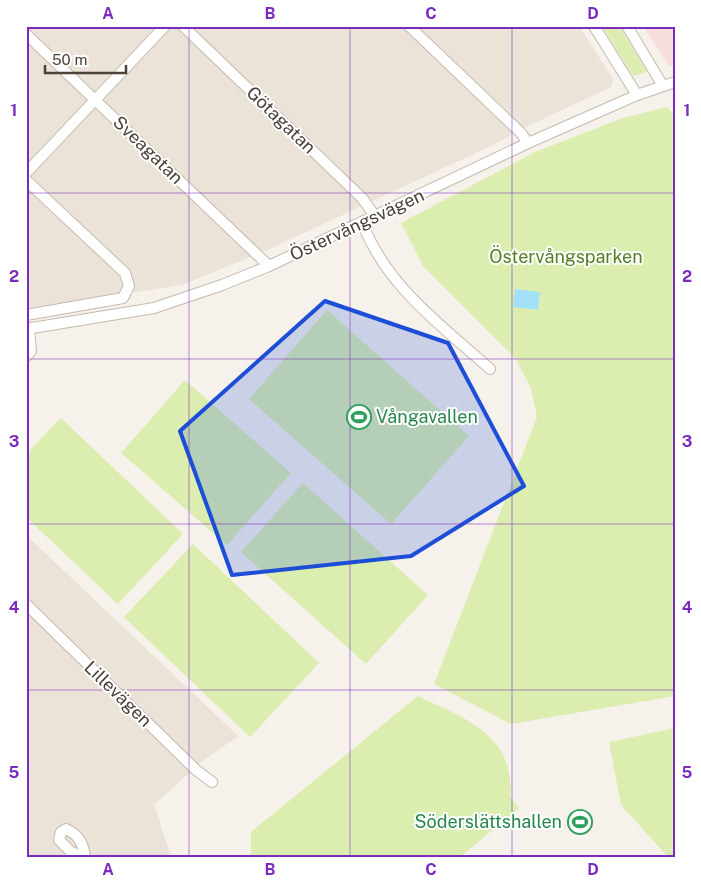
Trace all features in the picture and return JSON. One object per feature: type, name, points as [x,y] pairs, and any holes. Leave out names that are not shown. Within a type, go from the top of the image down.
[{"type":"street","points":[[26,173],[165,26]]},
{"type":"street","name":"Götagatan","points":[[183,26],[362,198],[375,216]]},
{"type":"street","points":[[408,26],[521,133],[528,143]]},
{"type":"street","points":[[594,26],[637,95]]},
{"type":"street","points":[[627,26],[664,86]]},
{"type":"street","name":"Sveagatan","points":[[26,34],[270,266]]},
{"type":"street","name":"Östervångsvägen","points":[[28,329],[154,308],[270,266],[528,143],[637,95],[675,82]]},
{"type":"street","points":[[26,180],[125,273],[129,286],[123,298],[26,315]]},
{"type":"street","points":[[362,222],[382,264],[399,286],[490,370]]},
{"type":"street","points":[[26,357],[31,351],[28,329]]},
{"type":"street","name":"Lillevägen","points":[[26,604],[196,770],[212,782]]},
{"type":"highlighted area","points":[[325,301],[448,343],[524,486],[411,556],[232,575],[180,431]]},
{"type":"shaded area","points":[[26,26],[579,26],[613,79],[611,87],[530,125],[489,147],[267,250],[182,285],[26,309]]},
{"type":"shaded area","points":[[643,26],[675,26],[675,65],[669,66]]},
{"type":"shaded area","points":[[26,535],[238,736],[200,763],[154,805],[171,857],[26,857]]},
{"type":"green space","points":[[602,26],[619,26],[647,72],[633,76]]},
{"type":"green space","name":"Östervångsparken","points":[[667,107],[675,115],[675,696],[511,724],[434,684],[537,417],[531,388],[515,358],[423,266],[401,223],[535,152],[623,118]]},
{"type":"green space","name":"Vångavallen","points":[[327,310],[469,436],[391,524],[249,399]]},
{"type":"green space","points":[[185,380],[291,473],[227,545],[121,453]]},
{"type":"green space","points":[[61,418],[183,534],[118,604],[26,517],[26,454]]},
{"type":"green space","points":[[303,483],[428,595],[366,664],[241,552]]},
{"type":"green space","points":[[193,544],[319,663],[250,737],[124,617]]},
{"type":"green space","points":[[418,696],[474,724],[496,745],[504,758],[509,773],[510,796],[519,808],[460,857],[251,857],[251,832]]},
{"type":"green space","points":[[675,728],[675,857],[668,857],[621,805],[609,742]]},
{"type":"water","points":[[515,289],[540,292],[538,310],[513,307]]},
{"type":"place","name":"Vångavallen","points":[[359,417]]},
{"type":"place","name":"Söderslättshallen","points":[[580,822]]}]
